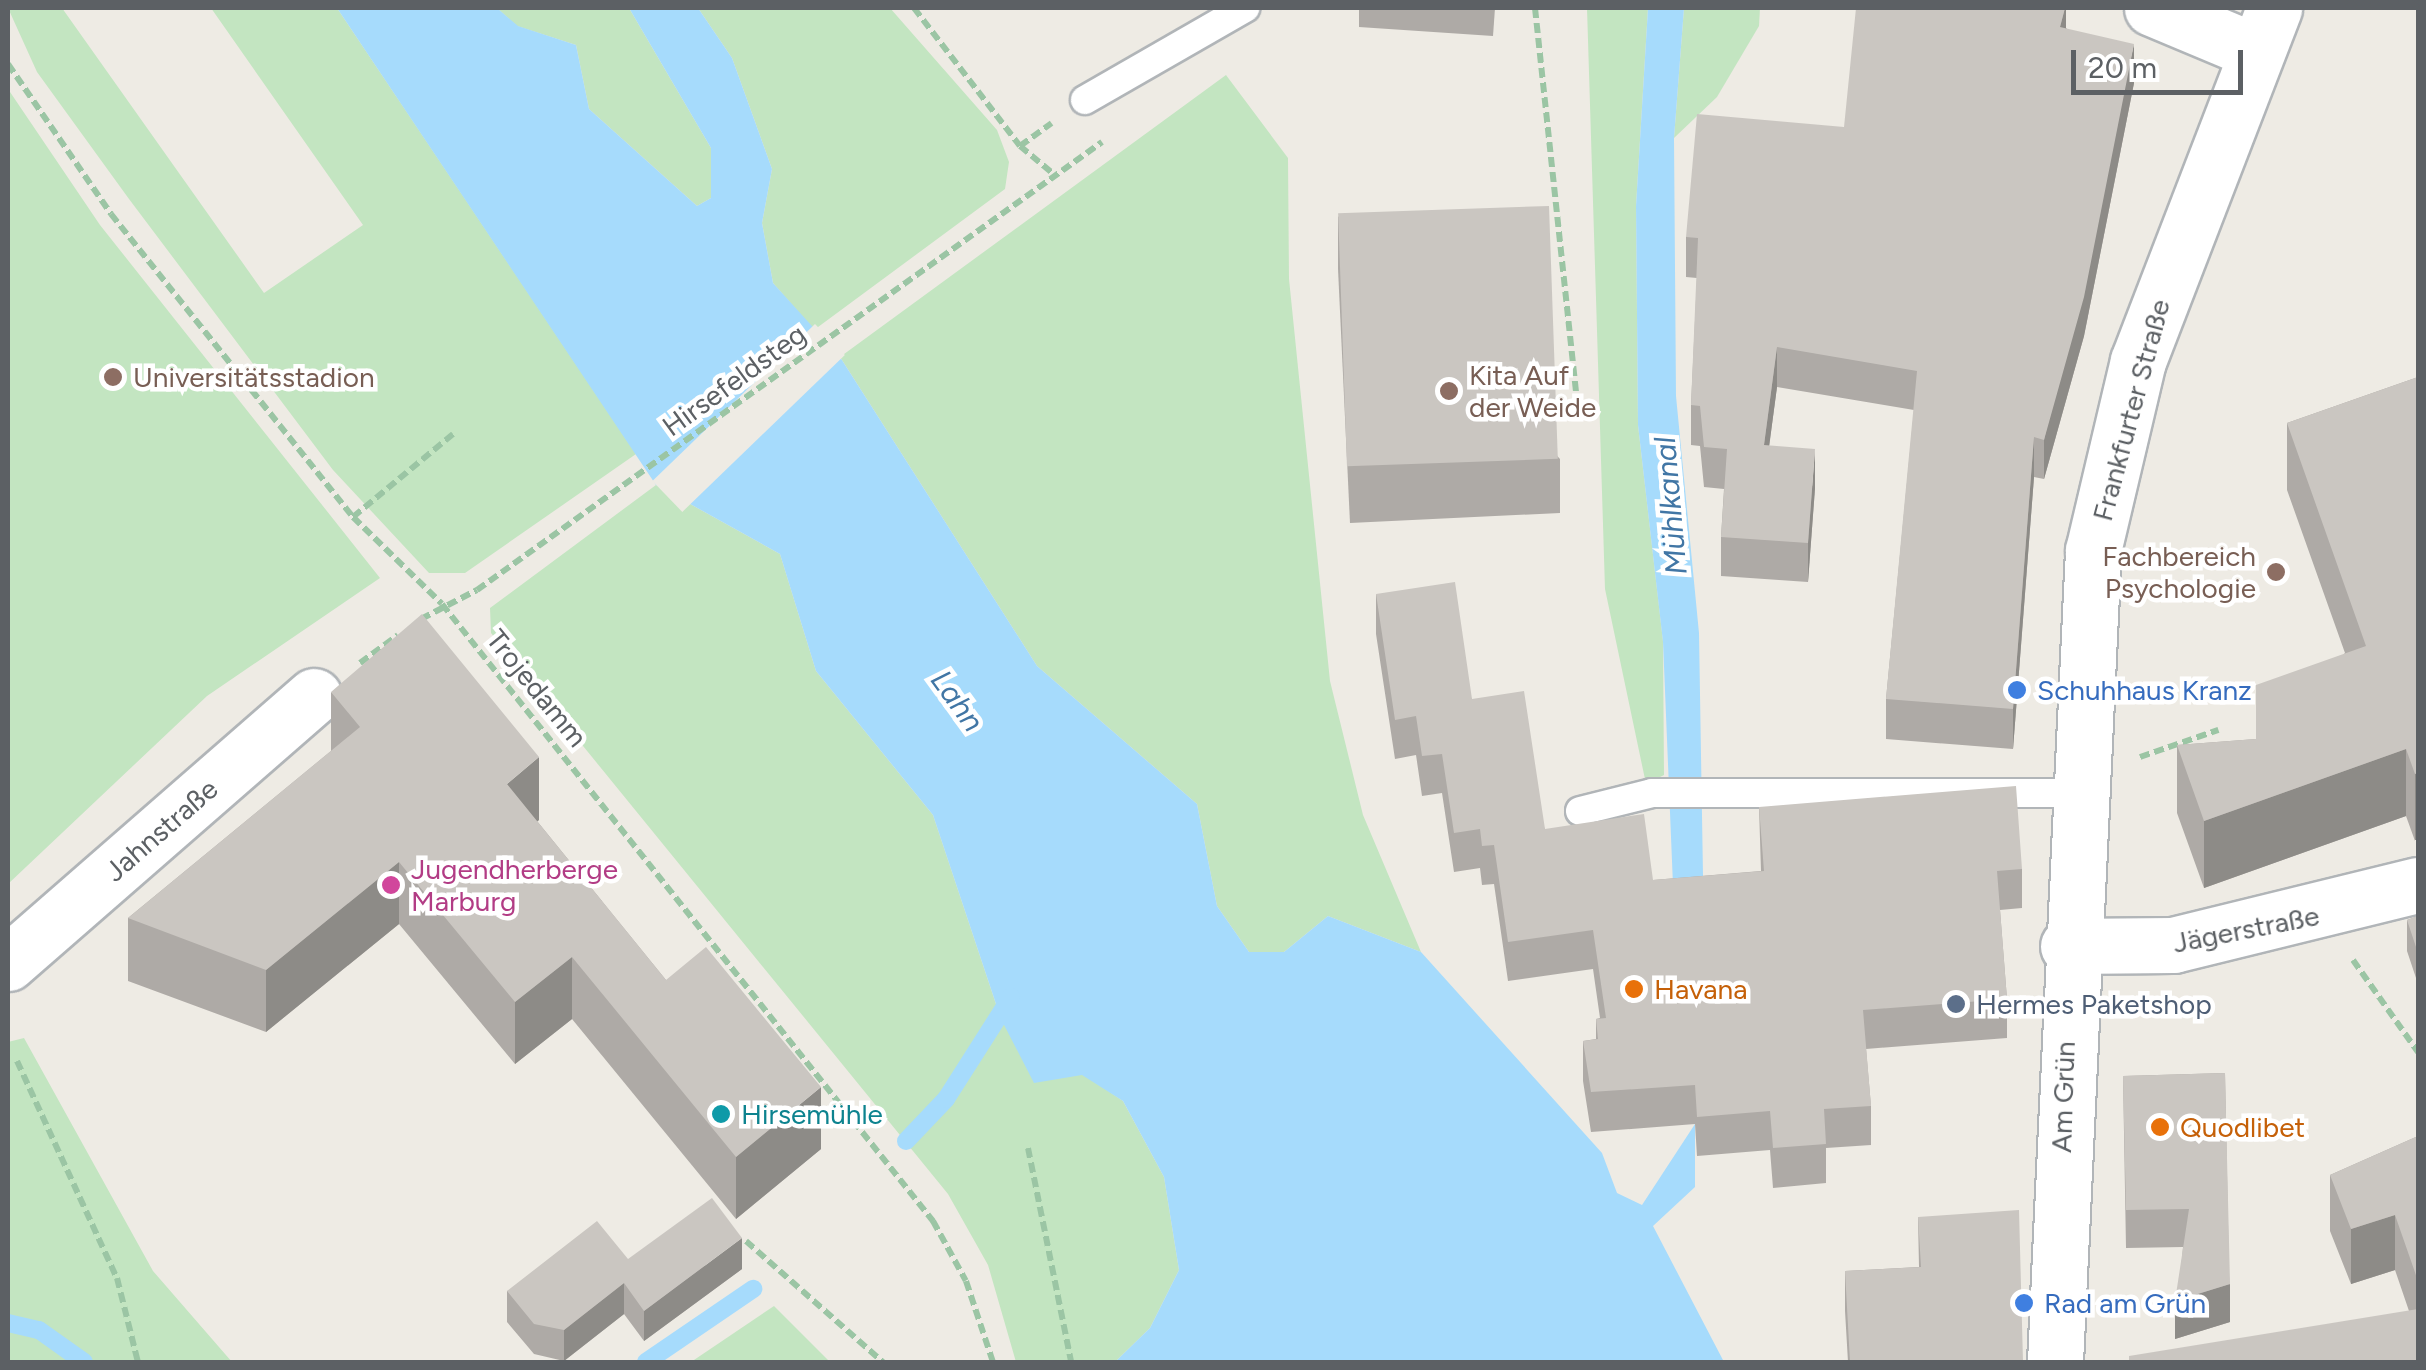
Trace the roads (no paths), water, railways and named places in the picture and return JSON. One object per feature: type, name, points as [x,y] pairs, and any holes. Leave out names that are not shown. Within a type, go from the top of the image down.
[{"type":"street","points":[[2152,8],[2265,29]]},
{"type":"street","name":"Frankfurter Straße","points":[[2076,783],[2093,552],[2138,362],[2265,29]]},
{"type":"street","name":"Jahnstraße","points":[[8,963],[314,696]]},
{"type":"street","name":"Am Grün","points":[[2055,1362],[2076,783]]},
{"type":"street","name":"Jägerstraße","points":[[2068,946],[2173,945],[2338,912],[2418,885]]},
{"type":"lane","points":[[1086,100],[1245,8]]},
{"type":"lane","points":[[1580,811],[1652,793],[2076,783]]},
{"type":"water","name":"Lahn","points":[[337,8],[497,8],[518,26],[576,45],[589,109],[697,206],[711,198],[711,148],[629,8],[698,8],[732,58],[772,169],[762,223],[773,283],[840,357],[1037,666],[1197,804],[1217,906],[1249,952],[1284,952],[1328,916],[1421,952],[1602,1153],[1617,1193],[1642,1205],[1695,1124],[1695,1187],[1653,1226],[1724,1362],[1115,1362],[1150,1328],[1179,1270],[1164,1177],[1123,1101],[1082,1075],[1034,1083],[1001,1019],[933,815],[816,671],[780,554],[656,485]]},
{"type":"water","name":"Mühlkanal","points":[[1648,8],[1684,8],[1674,138],[1676,396],[1699,633],[1704,936],[1674,910],[1663,642],[1638,425],[1636,206]]},
{"type":"waterway","points":[[906,1141],[946,1099],[1011,997]]},
{"type":"waterway","points":[[646,1362],[753,1289]]},
{"type":"waterway","points":[[8,1323],[39,1330],[84,1362]]},
{"type":"place","name":"Universitätsstadion","points":[[113,377]]},
{"type":"place","name":"Kita Auf der Weide","points":[[1449,391]]},
{"type":"place","name":"Fachbereich Psychologie","points":[[2276,572]]},
{"type":"place","name":"Schuhhaus Kranz","points":[[2017,690]]},
{"type":"place","name":"Jugendherberge Marburg","points":[[391,885]]},
{"type":"place","name":"Havana","points":[[1634,989]]},
{"type":"place","name":"Hermes Paketshop","points":[[1956,1004]]},
{"type":"place","name":"Hirsemühle","points":[[721,1114]]},
{"type":"place","name":"Quodlibet","points":[[2160,1127]]},
{"type":"place","name":"Rad am Grün","points":[[2024,1303]]}]
